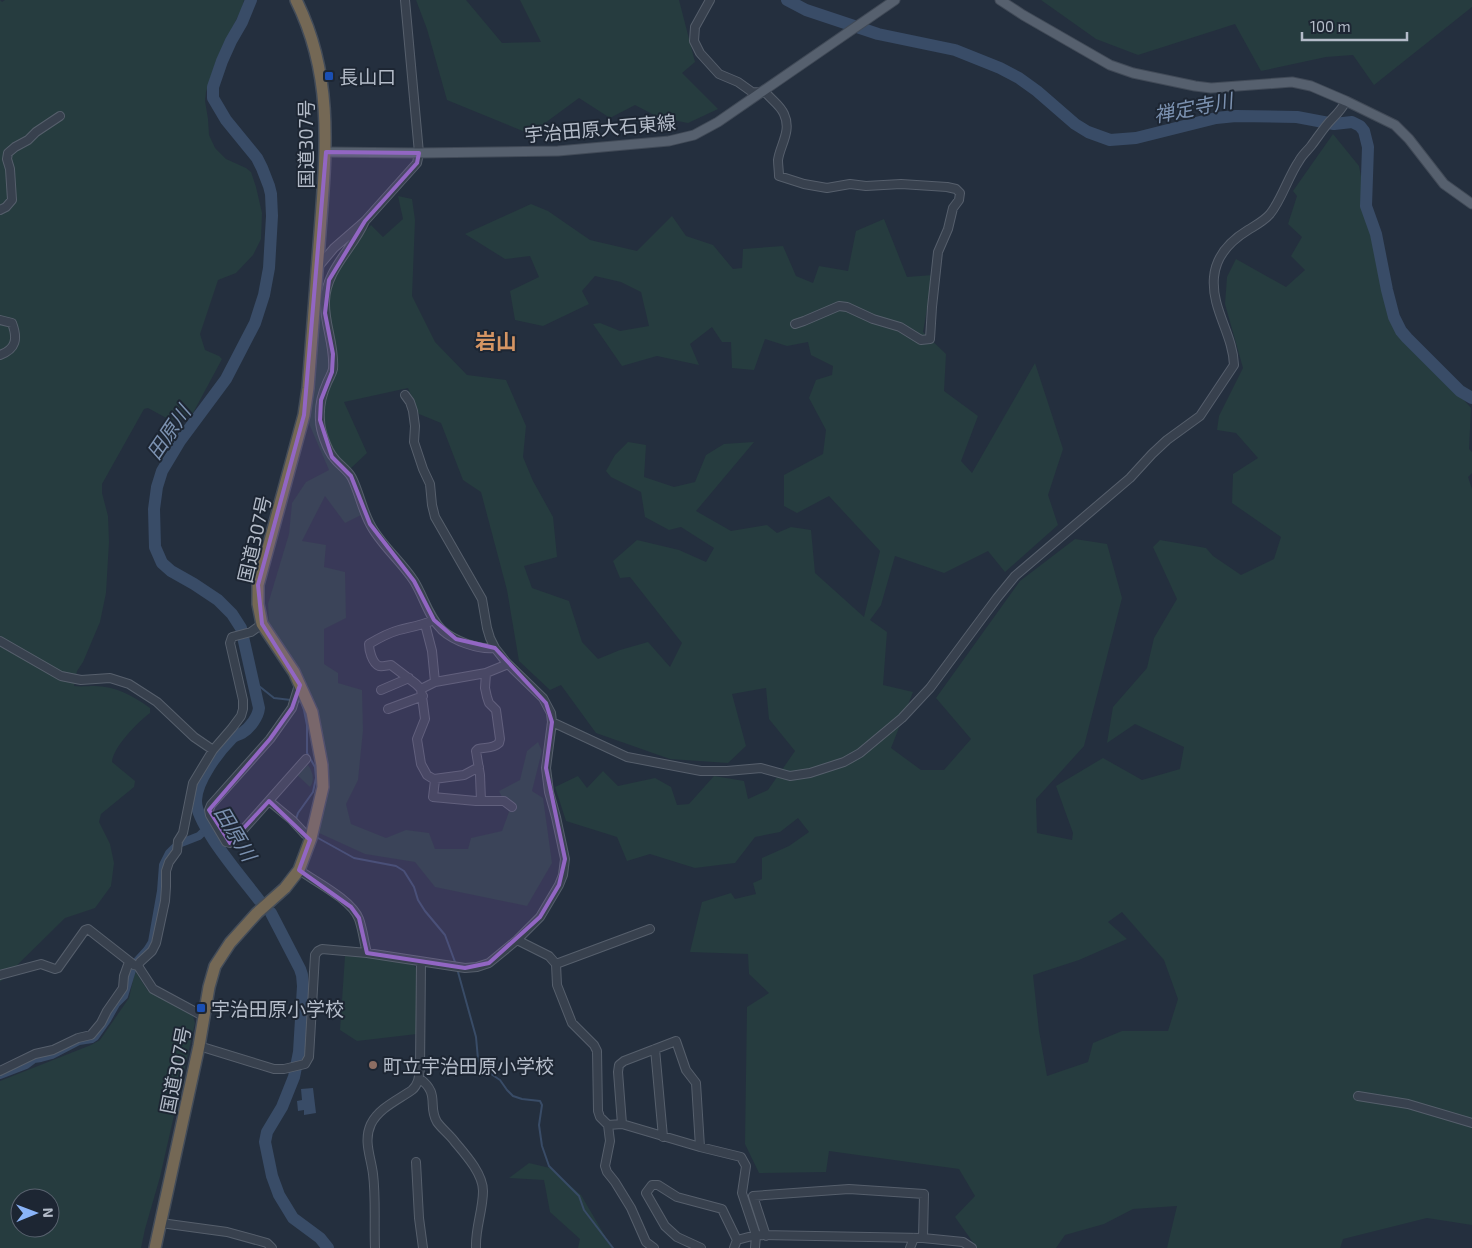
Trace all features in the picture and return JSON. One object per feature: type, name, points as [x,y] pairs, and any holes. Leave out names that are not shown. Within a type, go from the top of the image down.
[{"type":"highway","name":"国道307号","points":[[156,1248],[199,1046],[212,973],[224,951],[257,913],[285,888],[299,870],[311,838],[323,788],[322,765],[312,712],[298,690],[294,672],[262,624],[258,604],[258,586],[304,415],[308,388],[326,152],[325,117],[320,69],[312,38],[296,0]]},
{"type":"main road","name":"宇治田原大石東線","points":[[326,152],[558,151],[670,141],[694,135],[718,122],[895,0]]},
{"type":"main road","points":[[1000,0],[1103,61],[1133,73],[1211,88],[1292,82],[1312,86],[1395,126],[1409,139],[1444,184],[1472,204]]},
{"type":"street","points":[[318,267],[334,248],[365,221],[417,162],[419,153],[405,0]]},
{"type":"street","points":[[710,0],[696,27],[694,41],[700,53],[719,74],[738,82],[752,92],[766,93],[784,114],[787,130],[778,159],[779,176],[804,184],[828,188],[850,184],[866,186],[901,184],[947,187],[956,189],[960,193],[959,200],[953,208],[948,229],[938,252],[930,339],[922,340],[900,327],[872,319],[847,307],[839,306],[795,324]]},
{"type":"street","points":[[552,722],[627,757],[701,771],[761,768],[790,776],[810,773],[844,762],[860,753],[902,718],[930,688],[996,598],[1015,576],[1130,478],[1167,440],[1200,416],[1234,365],[1231,343],[1214,298],[1214,274],[1220,257],[1231,242],[1262,222],[1269,215],[1300,158],[1340,112],[1346,101]]},
{"type":"street","points":[[0,210],[6,207],[12,200],[8,153],[60,116]]},
{"type":"street","points":[[365,221],[360,233],[336,266],[329,280],[325,300],[325,313],[334,354],[332,372],[321,400],[320,420],[326,443],[332,457],[351,476],[370,524],[414,582],[434,620],[443,630],[456,639],[488,649],[495,648]]},
{"type":"street","points":[[0,320],[12,324],[15,332],[15,342],[8,352],[0,355]]},
{"type":"street","points":[[199,1046],[279,1070],[302,1065],[309,1059],[316,953],[322,949],[367,953],[465,968],[477,967],[489,963],[517,940],[540,917],[563,875],[565,859],[549,792],[546,768],[552,722],[551,713],[543,698],[508,664],[495,648],[490,638],[482,599],[435,517],[430,484],[414,442],[415,426],[413,411],[405,395]]},
{"type":"street","points":[[434,620],[426,624],[391,633],[369,644],[368,647],[377,665],[391,665],[409,678],[422,693],[424,722],[417,739],[422,768],[427,775],[434,779],[464,775],[479,767]]},
{"type":"street","points":[[138,966],[154,948],[156,943],[166,887],[166,871],[169,862],[178,848],[178,841],[183,833],[193,784],[212,750],[232,728],[241,716],[243,709],[243,700],[230,643],[232,637],[251,632],[262,624]]},
{"type":"street","points":[[426,624],[432,651],[435,682]]},
{"type":"street","points":[[0,641],[62,676],[81,680],[110,678],[129,684],[157,702],[194,737],[212,750]]},
{"type":"street","points":[[388,709],[422,693],[435,682],[486,673],[508,664]]},
{"type":"street","points":[[481,801],[479,767],[476,756],[478,749],[496,746],[500,739],[496,710],[486,696],[486,673]]},
{"type":"street","points":[[381,690],[409,678]]},
{"type":"street","points":[[298,690],[294,705],[270,740],[211,805],[210,815],[226,842],[230,843],[306,759]]},
{"type":"street","points":[[434,779],[436,784],[432,797],[504,801],[512,807]]},
{"type":"street","points":[[269,801],[311,838]]},
{"type":"street","points":[[299,870],[344,900],[351,907],[359,918],[367,953]]},
{"type":"street","points":[[0,975],[41,964],[55,969],[58,968],[85,930],[88,929],[129,962],[138,966],[153,989],[203,1016]]},
{"type":"street","points":[[556,964],[650,929]]},
{"type":"street","points":[[517,940],[549,956],[556,964],[557,985],[572,1023],[594,1045],[596,1051],[598,1111],[608,1125],[610,1141],[606,1166],[607,1172],[631,1208],[646,1242],[654,1248]]},
{"type":"street","points":[[0,1071],[35,1054],[48,1052],[78,1038],[91,1035],[101,1023],[122,988],[129,962]]},
{"type":"street","points":[[375,1248],[373,1175],[367,1145],[368,1134],[371,1124],[380,1112],[416,1087],[419,1078],[421,962]]},
{"type":"street","points":[[622,1124],[619,1065],[624,1061],[676,1041],[686,1070],[696,1083],[700,1147]]},
{"type":"street","points":[[655,1049],[663,1137]]},
{"type":"street","points":[[419,1078],[432,1091],[435,1117],[438,1123],[455,1142],[480,1177],[483,1190],[476,1248]]},
{"type":"street","points":[[1358,1096],[1408,1104],[1472,1122]]},
{"type":"street","points":[[608,1125],[622,1124],[663,1137],[741,1157],[746,1166],[742,1193],[756,1236],[755,1248]]},
{"type":"street","points":[[416,1162],[419,1218],[423,1248]]},
{"type":"street","points":[[701,1248],[677,1237],[664,1226],[646,1192],[652,1184],[658,1185],[677,1198],[722,1208],[737,1240],[734,1248]]},
{"type":"street","points":[[766,1236],[753,1196],[849,1189],[924,1194],[923,1238]]},
{"type":"street","points":[[161,1223],[227,1232],[267,1243],[272,1248]]},
{"type":"street","points":[[737,1240],[756,1236],[923,1238],[963,1242],[972,1248]]},
{"type":"street","points":[[910,1248],[914,1238]]},
{"type":"highlighted area","points":[[326,152],[419,153],[417,163],[365,221],[329,280],[325,313],[333,354],[332,372],[321,400],[320,420],[332,457],[351,476],[370,524],[414,581],[434,620],[456,639],[495,648],[546,703],[552,722],[546,768],[565,859],[559,885],[540,917],[489,963],[465,968],[367,953],[359,918],[351,907],[299,870],[310,840],[269,801],[230,843],[209,810],[270,739],[292,708],[300,685],[262,624],[258,585],[304,415]]},
{"type":"green space","points":[[0,0],[2,2],[5,0],[244,0],[242,8],[216,61],[205,101],[209,135],[215,148],[226,159],[251,172],[262,213],[261,239],[253,255],[236,273],[218,280],[200,334],[205,350],[222,359],[193,413],[181,419],[170,420],[148,408],[144,409],[102,484],[102,493],[108,516],[109,542],[106,593],[100,622],[83,662],[77,671],[74,686],[102,686],[117,690],[150,708],[150,713],[121,742],[113,756],[112,762],[135,781],[134,787],[101,814],[99,822],[110,844],[114,863],[111,886],[95,908],[65,918],[0,982]]},
{"type":"green space","points":[[416,0],[466,0],[502,43],[541,42],[520,0],[679,0],[695,62],[682,73],[718,109],[688,123],[658,117],[635,105],[610,118],[579,98],[530,134],[447,100],[427,29]]},
{"type":"green space","points":[[1041,0],[1472,0],[1472,7],[1374,85],[1353,55],[1326,57],[1261,71],[1235,24],[1138,55],[1096,39]]},
{"type":"green space","points":[[1333,134],[1359,166],[1387,312],[1471,408],[1469,449],[1472,452],[1472,473],[1468,477],[1472,489],[1472,1225],[1427,1218],[1343,1239],[1340,1248],[1167,1248],[1177,1206],[1133,1209],[1104,1224],[1065,1235],[1056,1248],[977,1248],[955,1217],[975,1196],[959,1169],[829,1151],[826,1172],[759,1173],[745,1144],[747,1007],[769,993],[749,974],[748,954],[690,952],[702,902],[731,893],[735,899],[756,894],[753,883],[762,879],[762,858],[789,846],[809,832],[798,818],[780,832],[755,837],[735,863],[695,868],[650,854],[627,861],[617,837],[566,821],[555,787],[578,776],[587,788],[603,771],[618,786],[655,778],[671,787],[677,805],[689,804],[714,776],[744,781],[748,799],[768,790],[795,751],[769,719],[766,688],[732,694],[746,746],[728,763],[670,759],[596,733],[561,685],[550,690],[519,661],[507,590],[481,492],[463,480],[441,423],[419,414],[408,388],[344,402],[367,453],[350,469],[361,515],[345,523],[325,496],[302,541],[326,545],[324,567],[345,572],[346,618],[324,629],[324,664],[338,673],[338,683],[362,690],[363,730],[358,780],[346,804],[351,824],[386,838],[406,830],[429,833],[435,849],[468,849],[471,838],[502,831],[509,812],[499,791],[520,780],[527,751],[538,742],[542,751],[532,791],[543,798],[552,863],[527,906],[435,887],[415,862],[365,854],[319,833],[329,772],[308,686],[269,624],[268,604],[289,534],[292,503],[306,482],[329,470],[307,419],[320,319],[332,267],[371,225],[383,237],[403,219],[398,196],[412,199],[415,220],[412,296],[435,342],[467,375],[506,380],[526,426],[523,457],[533,481],[553,517],[557,557],[524,566],[532,588],[569,601],[582,642],[598,659],[648,642],[670,667],[682,643],[630,577],[620,578],[613,561],[637,540],[679,550],[706,562],[714,548],[681,527],[669,530],[645,517],[641,492],[611,477],[606,471],[615,455],[628,442],[646,445],[644,477],[674,487],[695,482],[706,455],[724,444],[754,442],[696,511],[731,531],[767,525],[777,533],[791,527],[811,530],[815,573],[864,617],[880,551],[829,496],[797,513],[784,506],[784,475],[823,454],[826,430],[809,398],[816,380],[832,375],[833,366],[811,355],[808,342],[787,346],[765,339],[754,370],[732,368],[731,342],[722,342],[712,327],[690,344],[699,365],[657,356],[622,366],[593,324],[600,323],[620,331],[649,326],[641,292],[621,282],[595,276],[582,291],[589,304],[543,326],[515,320],[510,291],[539,277],[530,256],[505,259],[465,234],[531,204],[548,211],[590,240],[637,251],[672,216],[686,236],[713,245],[733,269],[742,268],[743,249],[783,246],[796,276],[813,283],[819,266],[848,271],[856,231],[884,219],[907,277],[933,275],[923,332],[946,354],[944,391],[978,416],[961,461],[972,473],[1035,363],[1063,449],[1048,495],[1058,525],[1005,572],[988,551],[944,573],[895,556],[881,605],[870,620],[887,632],[883,685],[913,692],[891,748],[921,770],[944,770],[971,739],[936,698],[1020,581],[1075,539],[1107,544],[1122,598],[1084,746],[1036,799],[1037,833],[1072,840],[1073,833],[1056,786],[1103,758],[1142,780],[1180,769],[1184,747],[1135,724],[1107,743],[1113,707],[1147,668],[1154,638],[1177,599],[1153,547],[1160,540],[1206,548],[1213,556],[1241,575],[1274,559],[1281,537],[1232,503],[1233,474],[1258,458],[1236,433],[1217,430],[1219,416],[1243,368],[1225,304],[1227,277],[1236,259],[1286,287],[1305,270],[1291,256],[1302,237],[1288,224],[1297,196],[1293,191]],"holes":[[[1122,912],[1164,960],[1178,999],[1168,1031],[1122,1031],[1093,1043],[1088,1062],[1047,1076],[1039,1031],[1033,975],[1079,960],[1127,939],[1108,922]]]},
{"type":"green space","points":[[308,765],[313,776],[310,787],[296,774]]},
{"type":"green space","points":[[345,956],[367,957],[413,965],[417,969],[417,1034],[357,1041],[340,1030]]},
{"type":"green space","points":[[135,971],[148,991],[193,1016],[195,1023],[160,1177],[141,1248],[0,1248],[0,1081],[100,1040],[129,998]]},
{"type":"green space","points":[[529,1163],[550,1168],[581,1195],[612,1248],[578,1248],[580,1239],[550,1212],[544,1180],[509,1178]]},
{"type":"water","points":[[313,1088],[316,1113],[304,1115],[304,1110],[298,1111],[297,1101],[302,1100],[301,1089]]},
{"type":"waterway","name":"田原川","points":[[251,0],[222,61],[213,87],[213,98],[226,120],[257,158],[269,186],[272,216],[269,268],[264,295],[255,323],[226,379],[180,441],[162,471],[157,487],[154,509],[155,547],[162,563],[171,571],[218,600],[232,614],[241,628],[259,708],[255,719],[248,728],[232,738],[215,758],[204,775],[196,800],[203,823],[232,866],[259,900]]},
{"type":"waterway","name":"禅定寺川","points":[[787,0],[806,10],[878,34],[955,50],[1000,68],[1019,78],[1037,91],[1075,124],[1088,132],[1110,140],[1136,138],[1216,118],[1236,116],[1297,117],[1334,124],[1352,122],[1360,126],[1364,131],[1368,147],[1366,206],[1376,234],[1394,317],[1407,338],[1460,391],[1472,398]]},
{"type":"waterway","points":[[254,682],[274,698],[291,700]]},
{"type":"waterway","points":[[296,700],[301,702],[304,710],[307,725],[307,753],[315,767],[316,778],[313,792],[298,813],[296,819]]},
{"type":"waterway","points":[[181,843],[199,836],[207,828]]},
{"type":"waterway","points":[[318,838],[354,858],[396,866],[404,871],[425,911],[445,935],[455,962]]},
{"type":"waterway","points":[[137,961],[152,942],[161,891],[163,865],[174,848]]},
{"type":"waterway","name":"田原川","points":[[271,913],[300,969],[303,986],[299,1052],[294,1077],[282,1107],[267,1132],[265,1142],[272,1176],[279,1195],[293,1218],[320,1238],[328,1248]]},
{"type":"waterway","points":[[0,1075],[26,1065],[34,1059],[52,1055],[79,1041],[95,1037],[116,1004],[124,996],[132,970]]},
{"type":"waterway","points":[[458,972],[476,1037],[478,1059],[481,1065],[500,1080],[513,1096],[540,1101],[542,1105],[539,1125],[542,1146],[549,1166],[579,1196],[584,1210],[613,1248]]},
{"type":"place","name":"長山口","points":[[329,76]]},
{"type":"place","name":"宇治田原小学校","points":[[201,1008]]},
{"type":"place","name":"町立宇治田原小学校","points":[[373,1065]]},
{"type":"district","name":"岩山","points":[[496,340]]}]
